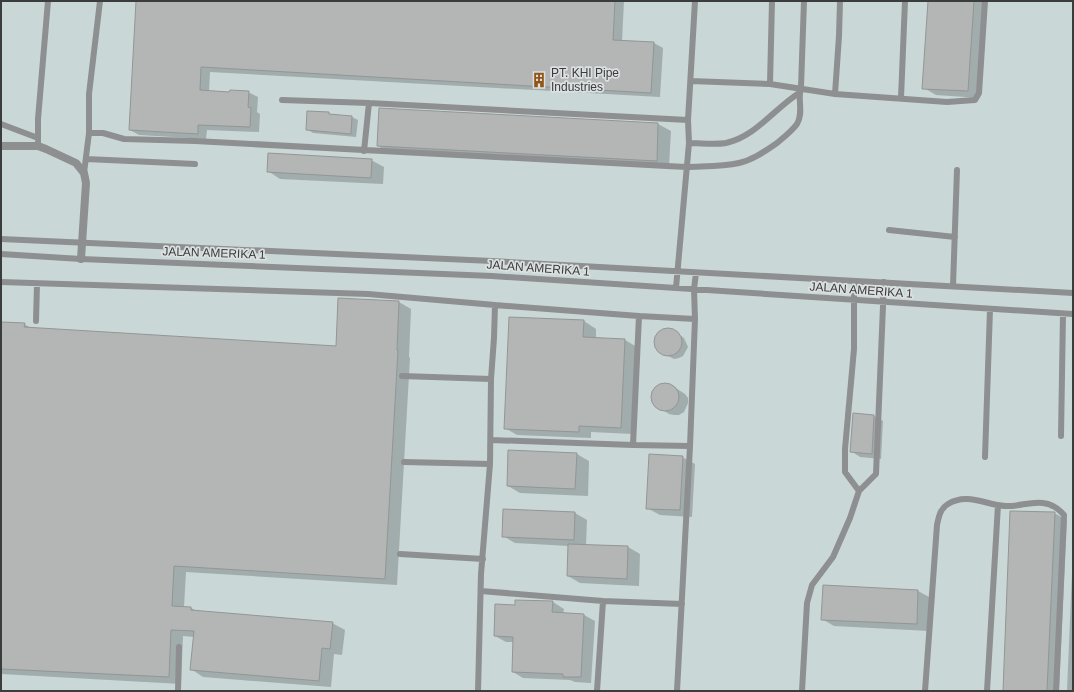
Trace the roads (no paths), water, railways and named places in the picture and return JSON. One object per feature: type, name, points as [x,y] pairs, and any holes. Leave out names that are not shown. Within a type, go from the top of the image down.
[{"type":"street","points":[[1,146],[38,142],[46,149],[76,163],[84,173],[86,183],[82,259]]},
{"type":"lane","points":[[1,124],[38,142],[38,120],[48,1]]},
{"type":"lane","points":[[84,173],[89,133],[89,94],[100,1]]},
{"type":"lane","points":[[676,288],[689,143],[688,120],[695,1]]},
{"type":"lane","points":[[770,84],[772,1]]},
{"type":"lane","points":[[89,133],[104,133],[124,139],[194,141],[686,167],[739,163],[764,152],[797,124],[801,104],[800,90],[804,1]]},
{"type":"lane","points":[[835,94],[840,1]]},
{"type":"lane","points":[[901,98],[905,1]]},
{"type":"lane","points":[[691,81],[770,84],[800,90],[835,94],[947,102],[975,100],[979,93],[986,1]]},
{"type":"lane","points":[[689,143],[725,143],[738,139],[752,131],[800,90]]},
{"type":"lane","points":[[282,100],[369,102],[688,120]]},
{"type":"lane","points":[[364,151],[369,102]]},
{"type":"lane","points":[[86,159],[195,164]]},
{"type":"lane","points":[[953,286],[957,170]]},
{"type":"lane","points":[[888,230],[955,237]]},
{"type":"lane","name":"JALAN AMERIKA 1","points":[[1,239],[82,244],[492,261],[1073,293]]},
{"type":"lane","name":"JALAN AMERIKA 1","points":[[1,254],[82,259],[492,276],[884,303],[1073,314]]},
{"type":"lane","points":[[678,691],[696,319],[694,289],[696,273]]},
{"type":"lane","points":[[854,281],[854,349],[844,448],[845,472],[859,491]]},
{"type":"lane","points":[[1,282],[368,294],[639,316],[696,319]]},
{"type":"lane","points":[[802,691],[807,603],[812,585],[833,557],[850,518],[859,491],[876,474],[884,282]]},
{"type":"lane","points":[[36,321],[37,284]]},
{"type":"lane","points":[[478,691],[481,591],[490,464],[491,379],[495,305]]},
{"type":"lane","points":[[986,457],[990,309]]},
{"type":"lane","points":[[1061,436],[1062,314]]},
{"type":"lane","points":[[633,445],[639,316]]},
{"type":"lane","points":[[402,376],[491,379]]},
{"type":"lane","points":[[491,440],[690,446]]},
{"type":"lane","points":[[404,462],[490,464]]},
{"type":"lane","points":[[925,691],[937,525],[941,510],[949,503],[962,499],[976,499],[998,505],[1016,506],[1042,503],[1058,508],[1064,515],[1056,691]]},
{"type":"lane","points":[[987,691],[998,505]]},
{"type":"lane","points":[[400,554],[483,559]]},
{"type":"lane","points":[[481,591],[603,601],[682,604]]},
{"type":"lane","points":[[597,691],[603,601]]},
{"type":"lane","points":[[178,691],[179,647]]},
{"type":"place","name":"PT. KHI Pipe Industries","points":[[539,80]]}]
